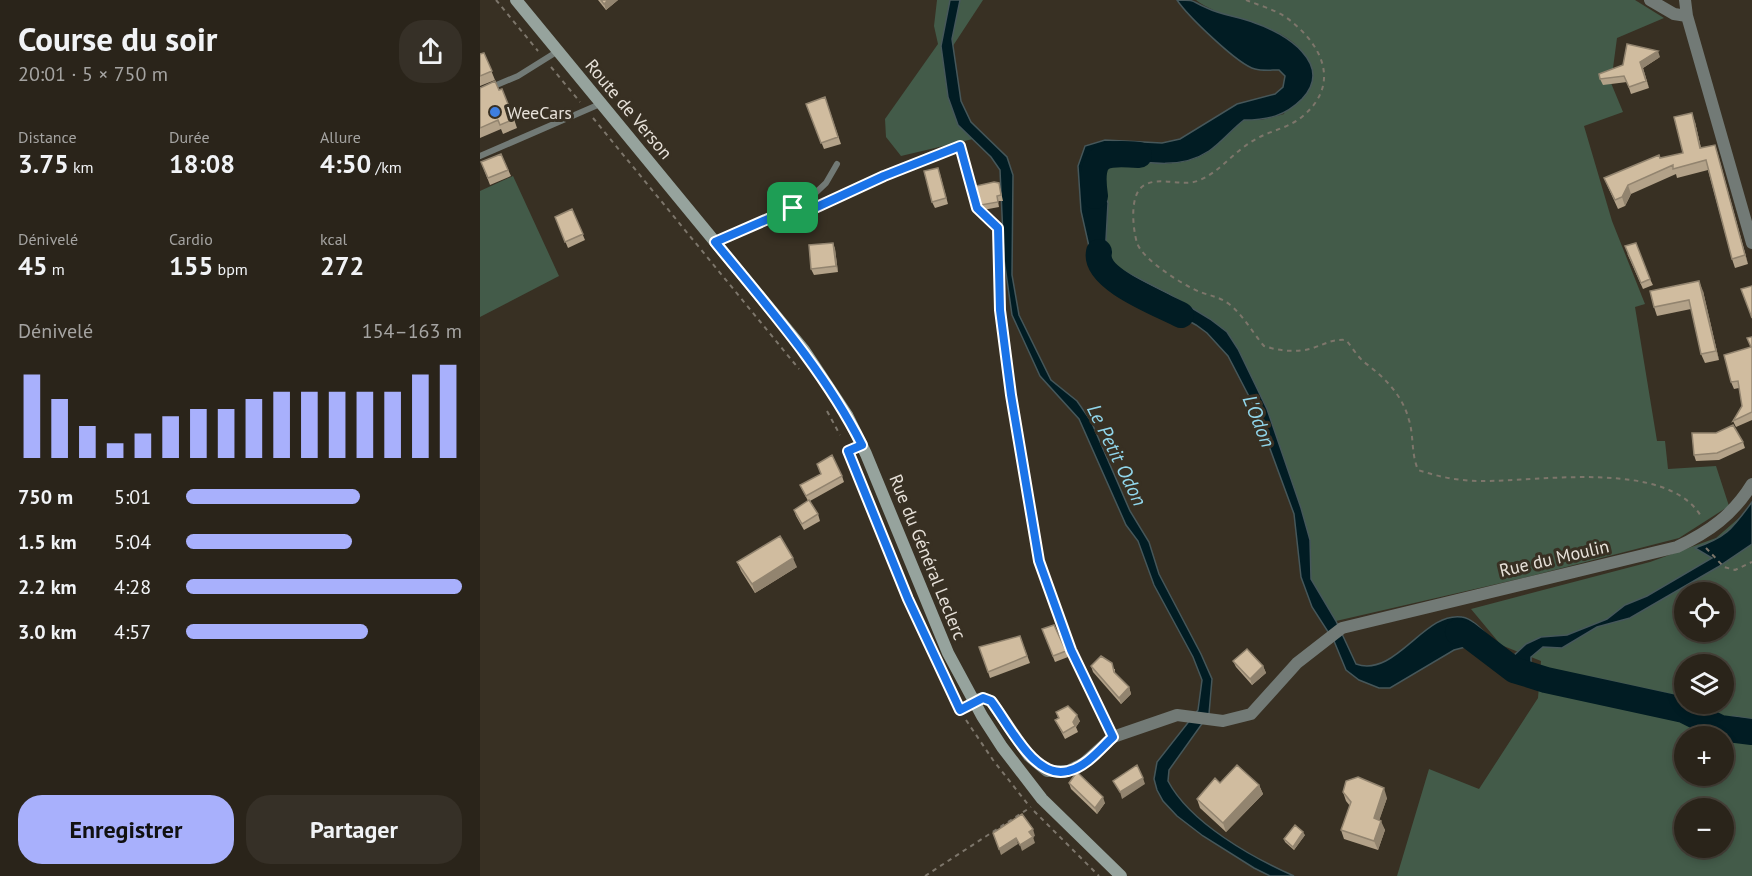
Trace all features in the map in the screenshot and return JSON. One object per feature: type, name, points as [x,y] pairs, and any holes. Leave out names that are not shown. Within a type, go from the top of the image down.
[{"type":"main road","name":"Route de Verson","points":[[516,0],[715,242]]},
{"type":"main road","name":"Rue du Général Leclerc","points":[[715,242],[804,350],[847,416],[862,445],[948,653],[973,701],[1002,747],[1042,798],[1121,876]]},
{"type":"street","points":[[1650,0],[1674,14],[1687,16]]},
{"type":"street","points":[[1685,0],[1687,16],[1752,243]]},
{"type":"street","name":"Rue du Moulin","points":[[1113,737],[1177,715],[1223,721],[1251,714],[1297,663],[1342,628],[1677,548],[1704,535],[1728,516],[1752,484]]},
{"type":"street","points":[[973,701],[983,698],[991,701],[1029,756],[1047,771],[1068,771],[1084,763],[1113,737]]},
{"type":"lane","points":[[480,92],[518,76],[558,51]]},
{"type":"lane","points":[[480,156],[601,103]]},
{"type":"lane","points":[[715,242],[807,201],[826,183],[837,164]]},
{"type":"lane","points":[[848,451],[862,445]]},
{"type":"lane","points":[[1071,650],[1113,737]]},
{"type":"lane","points":[[960,710],[973,701]]},
{"type":"path","points":[[496,0],[790,356]]},
{"type":"path","points":[[1246,0],[1282,15],[1303,33],[1324,64],[1324,88],[1319,98],[1303,117],[1252,141],[1202,180],[1187,184],[1155,182],[1143,186],[1137,193],[1135,219],[1137,242],[1144,254],[1187,285],[1220,298],[1242,316],[1264,346],[1288,350],[1310,349],[1330,340],[1346,340],[1359,357],[1373,367],[1393,388],[1409,420],[1412,456],[1418,470],[1442,478],[1481,481],[1591,476],[1652,485],[1690,502],[1702,518],[1698,528],[1704,535],[1704,545],[1724,567],[1735,570],[1752,562]]},
{"type":"path","points":[[793,208],[806,212],[884,176],[960,146],[977,208],[998,228],[1000,310],[1011,395],[1039,561],[1071,650]]},
{"type":"path","points":[[824,405],[848,451]]},
{"type":"path","points":[[882,529],[908,599],[960,710]]},
{"type":"path","points":[[925,876],[1042,798]]},
{"type":"green space","points":[[937,0],[983,0],[943,61],[950,103],[959,122],[973,139],[901,156],[886,137],[885,119],[938,44],[934,26]]},
{"type":"green space","points":[[1196,0],[1635,0],[1664,18],[1617,38],[1611,83],[1623,112],[1584,126],[1612,221],[1645,304],[1635,307],[1657,441],[1665,441],[1668,469],[1716,466],[1729,506],[1679,538],[1531,576],[1336,621],[1311,579],[1310,540],[1267,409],[1210,319],[1114,266],[1108,255],[1105,232],[1108,203],[1096,167],[1100,155],[1142,162],[1183,162],[1209,151],[1244,120],[1261,120],[1284,114],[1300,49],[1277,32],[1221,13]]},
{"type":"green space","points":[[513,176],[559,276],[480,317],[480,191]]},
{"type":"green space","points":[[1739,518],[1752,531],[1752,876],[1397,876],[1429,769],[1479,789],[1538,698],[1541,661],[1501,645],[1471,609],[1650,562],[1716,538]]},
{"type":"water","points":[[950,0],[960,0],[952,39],[961,101],[971,122],[1007,157],[1013,175],[1012,275],[1019,315],[1051,380],[1077,401],[1091,421],[1130,511],[1149,542],[1159,574],[1212,679],[1209,714],[1169,770],[1168,781],[1191,811],[1207,825],[1242,849],[1294,876],[1270,876],[1203,836],[1177,816],[1163,801],[1157,790],[1154,779],[1157,762],[1198,710],[1202,680],[1193,657],[1154,585],[1138,541],[1126,525],[1079,419],[1040,376],[1012,315],[1004,259],[1000,170],[991,157],[958,125],[948,97],[941,46]]},
{"type":"water","points":[[1177,0],[1194,1],[1212,10],[1249,21],[1280,34],[1292,42],[1310,62],[1313,74],[1311,86],[1296,105],[1268,118],[1244,120],[1209,151],[1196,158],[1183,162],[1156,163],[1100,155],[1096,161],[1096,167],[1108,203],[1106,240],[1108,255],[1114,266],[1169,294],[1210,319],[1227,332],[1238,349],[1267,409],[1301,508],[1310,540],[1311,579],[1336,621],[1356,664],[1370,666],[1384,662],[1435,624],[1448,618],[1468,619],[1512,657],[1526,644],[1541,637],[1567,635],[1607,619],[1625,605],[1647,596],[1712,558],[1695,548],[1722,536],[1752,502],[1752,544],[1692,582],[1674,582],[1674,592],[1630,618],[1597,627],[1562,648],[1543,647],[1531,657],[1531,663],[1540,671],[1592,677],[1674,695],[1674,710],[1535,675],[1494,653],[1473,645],[1454,650],[1390,688],[1379,688],[1359,680],[1346,670],[1334,641],[1312,607],[1301,577],[1294,514],[1255,408],[1228,356],[1207,333],[1196,325],[1107,276],[1090,251],[1081,211],[1078,166],[1085,146],[1105,140],[1162,143],[1180,139],[1237,104],[1275,94],[1283,87],[1285,76],[1279,70],[1255,69],[1247,66],[1225,49]]},
{"type":"water","points":[[1689,714],[1713,714],[1726,719],[1733,716],[1752,719],[1752,734],[1734,728],[1734,726],[1727,726]]},
{"type":"building","points":[[1627,44],[1658,51],[1640,62],[1646,81],[1629,87],[1624,76],[1600,79],[1599,74],[1623,65]]},
{"type":"building","points":[[484,53],[492,71],[480,76],[480,54]]},
{"type":"building","points":[[495,81],[499,90],[502,89],[514,119],[500,125],[498,120],[480,128],[480,88]]},
{"type":"building","points":[[825,97],[838,137],[821,143],[806,104]]},
{"type":"building","points":[[1692,113],[1700,148],[1715,145],[1745,255],[1732,259],[1706,160],[1673,169],[1673,165],[1628,185],[1622,197],[1615,200],[1604,178],[1659,155],[1660,158],[1683,153],[1674,117]]},
{"type":"building","points":[[501,154],[508,170],[488,178],[481,162]]},
{"type":"building","points":[[938,168],[946,198],[932,202],[924,171]]},
{"type":"building","points":[[999,183],[1001,195],[997,196],[998,202],[981,205],[976,186]]},
{"type":"building","points":[[572,209],[583,234],[565,242],[555,217]]},
{"type":"building","points":[[833,243],[836,266],[811,269],[809,245]]},
{"type":"building","points":[[1636,243],[1650,279],[1641,283],[1625,246]]},
{"type":"building","points":[[1699,281],[1716,351],[1701,354],[1689,300],[1654,307],[1650,291]]},
{"type":"building","points":[[1752,286],[1752,318],[1741,289]]},
{"type":"building","points":[[1752,337],[1752,412],[1733,421],[1742,406],[1738,381],[1731,382],[1724,355],[1751,347],[1747,338]]},
{"type":"building","points":[[1733,425],[1743,442],[1717,453],[1694,455],[1692,433],[1716,433]]},
{"type":"building","points":[[832,455],[842,476],[806,496],[800,485],[821,474],[817,464]]},
{"type":"building","points":[[809,500],[818,514],[802,524],[794,510]]},
{"type":"building","points":[[780,536],[793,558],[752,584],[737,562]]},
{"type":"building","points":[[1054,625],[1066,651],[1053,656],[1042,629]]},
{"type":"building","points":[[1020,636],[1027,656],[988,672],[979,647]]},
{"type":"building","points":[[1247,649],[1263,666],[1250,679],[1233,661]]},
{"type":"building","points":[[1101,656],[1112,663],[1114,672],[1129,687],[1119,698],[1091,666]]},
{"type":"building","points":[[1068,706],[1077,715],[1073,722],[1075,726],[1063,733],[1055,720],[1059,718],[1056,712]]},
{"type":"building","points":[[1137,765],[1143,778],[1120,792],[1113,781]]},
{"type":"building","points":[[1237,765],[1259,785],[1223,823],[1197,799],[1215,778],[1220,783]]},
{"type":"building","points":[[1077,772],[1103,797],[1095,808],[1069,783]]},
{"type":"building","points":[[1358,777],[1384,788],[1374,818],[1381,821],[1374,841],[1341,830],[1351,802],[1343,792],[1346,781]]},
{"type":"building","points":[[1022,814],[1033,829],[1029,832],[1033,837],[1020,845],[1016,838],[999,849],[993,833]]},
{"type":"building","points":[[1295,825],[1303,832],[1293,847],[1284,839]]},
{"type":"waterway","name":"L'Odon","points":[[1095,196],[1094,171],[1101,159],[1116,154],[1139,155]]},
{"type":"waterway","name":"L'Odon","points":[[1099,252],[1100,262],[1106,272],[1117,281],[1130,290],[1181,315]]},
{"type":"waterway","name":"L'Odon","points":[[1458,632],[1468,635],[1514,670],[1546,680],[1684,710],[1720,728],[1752,732]]},
{"type":"place","name":"WeeCars","points":[[495,112]]},
{"type":"route","points":[[960,146],[977,208],[998,228],[1000,310],[1011,395],[1039,561],[1071,650],[1113,737],[1084,763],[1068,771],[1047,771],[1029,756],[991,701],[983,698],[973,701],[960,710],[952,696],[908,599],[882,529],[848,451],[862,445],[847,416],[804,350],[715,242],[793,208],[806,212],[884,176],[960,146]]},
{"type":"water label","name":"Le Petit Odon","points":[[1117,455]]}]
